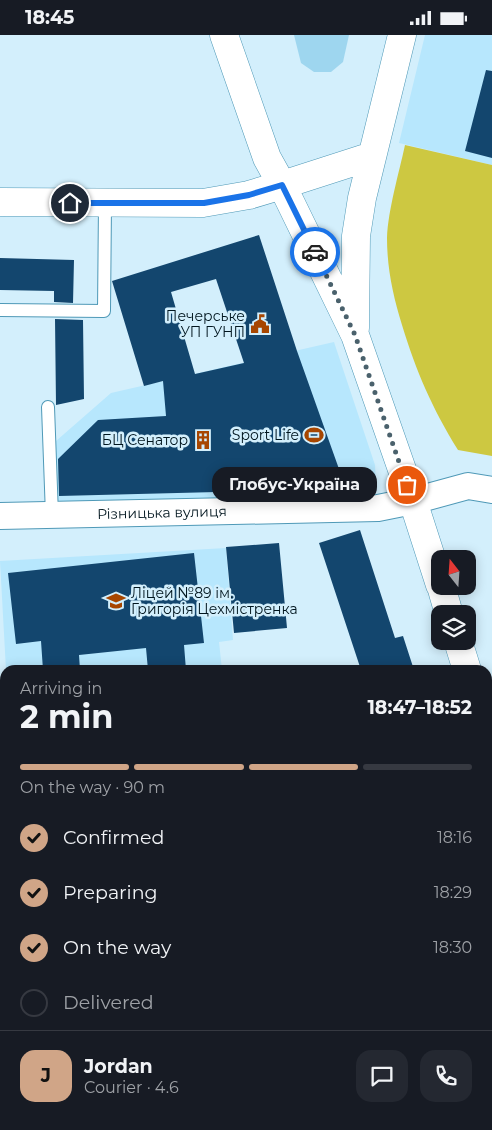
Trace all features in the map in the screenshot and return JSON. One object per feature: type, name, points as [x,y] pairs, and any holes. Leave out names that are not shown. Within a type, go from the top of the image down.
[{"type":"main road","points":[[224,35],[266,158],[282,185],[355,335],[431,557]]},
{"type":"main road","points":[[355,335],[356,236],[362,198],[402,35]]},
{"type":"main road","points":[[0,202],[204,203],[249,195],[372,156]]},
{"type":"main road","points":[[461,650],[465,665]]},
{"type":"street","name":"Різницька вулиця","points":[[0,516],[378,508],[413,501],[468,486],[492,490]]},
{"type":"lane","points":[[0,310],[104,311],[105,204]]},
{"type":"lane","points":[[48,407],[52,515]]},
{"type":"shaded area","points":[[294,35],[349,35],[343,62],[331,72],[314,72],[301,63]]},
{"type":"shaded area","points":[[425,35],[492,35],[492,165],[399,143]]},
{"type":"shaded area","points":[[405,145],[492,165],[492,456],[458,450],[440,419],[413,358],[393,293],[389,271],[387,238],[392,204]]},
{"type":"shaded area","name":"БЦ Сенатор","points":[[334,342],[375,465],[376,483],[363,496],[56,511],[56,441],[111,393]]},
{"type":"shaded area","name":"Ліцей №89 ім. Григорія Цехмістренка","points":[[226,548],[233,640],[219,642],[221,665],[6,665],[0,561]]},
{"type":"building","points":[[486,70],[492,71],[492,158],[465,151]]},
{"type":"building","name":"БЦ Сенатор","points":[[259,235],[297,351],[339,469],[329,489],[59,496],[58,459],[98,420],[166,416],[163,381],[144,386],[112,281]],"holes":[[[216,279],[244,363],[195,374],[171,292]]]},
{"type":"building","points":[[0,258],[74,260],[73,303],[54,302],[54,291],[0,290]]},
{"type":"building","points":[[55,319],[83,320],[84,399],[56,405]]},
{"type":"building","points":[[360,530],[395,638],[403,636],[412,665],[359,665],[319,543]]},
{"type":"building","points":[[279,543],[287,628],[234,633],[226,547]]},
{"type":"building","name":"Ліцей №89 ім. Григорія Цехмістренка","points":[[194,553],[204,643],[184,645],[186,665],[148,665],[146,648],[79,655],[80,665],[43,665],[41,641],[16,644],[8,573]]},
{"type":"way so far","points":[[315,252],[355,335],[407,485]]},
{"type":"place","name":"Печерське УП ГУНП","points":[[260,324]]},
{"type":"place","name":"Sport Life","points":[[314,435]]},
{"type":"place","name":"БЦ Сенатор","points":[[203,440]]},
{"type":"place","name":"Глобус-Україна","points":[[407,485]]},
{"type":"place","name":"Ліцей №89 ім. Григорія Цехмістренка","points":[[116,601]]},
{"type":"route","points":[[70,203],[204,203],[249,195],[282,185],[315,252]]}]
